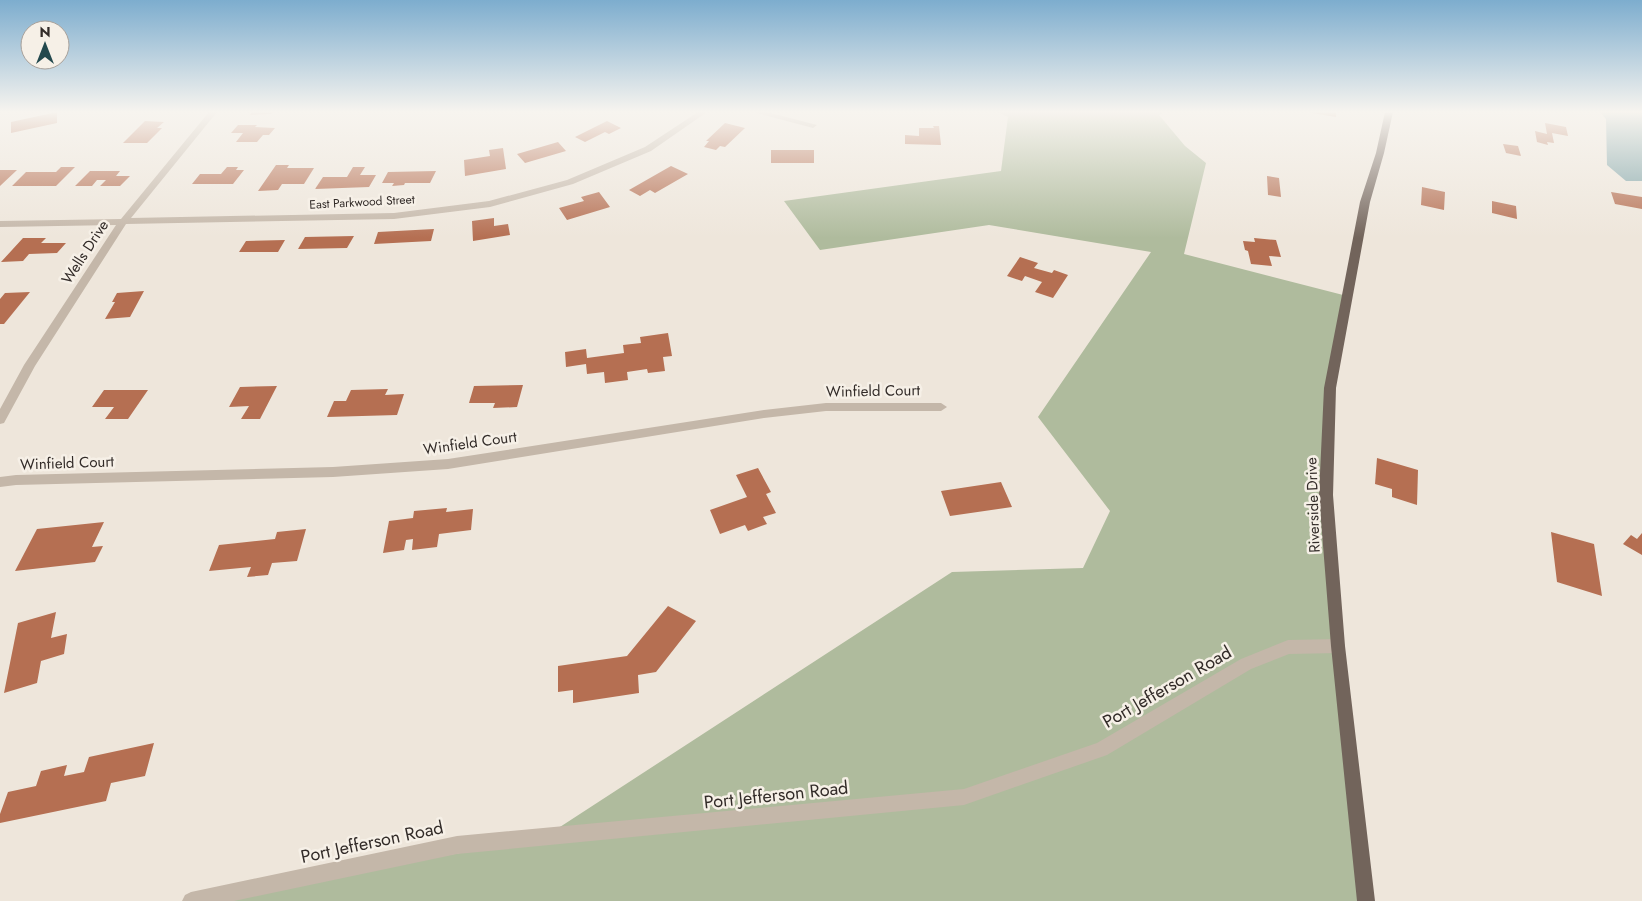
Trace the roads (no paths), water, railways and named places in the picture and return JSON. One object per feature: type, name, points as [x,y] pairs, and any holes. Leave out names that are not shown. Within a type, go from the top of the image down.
[{"type":"main road","name":"Riverside Drive","points":[[1366,901],[1338,646],[1326,496],[1330,388],[1365,202],[1380,154]]},
{"type":"street","name":"Wells Drive","points":[[0,420],[30,365],[123,222],[179,154]]},
{"type":"street","name":"East Parkwood Street","points":[[0,224],[394,216],[490,204],[570,182],[636,154]]},
{"type":"street","name":"Winfield Court","points":[[0,482],[16,480],[333,472],[448,464],[764,414],[826,407],[941,406]]},
{"type":"street","name":"Port Jefferson Road","points":[[191,901],[457,844],[543,838],[964,797],[1101,749],[1246,664],[1288,647],[1338,646]]},
{"type":"water","points":[[1607,154],[1642,154],[1642,181],[1626,181],[1607,165]]}]
